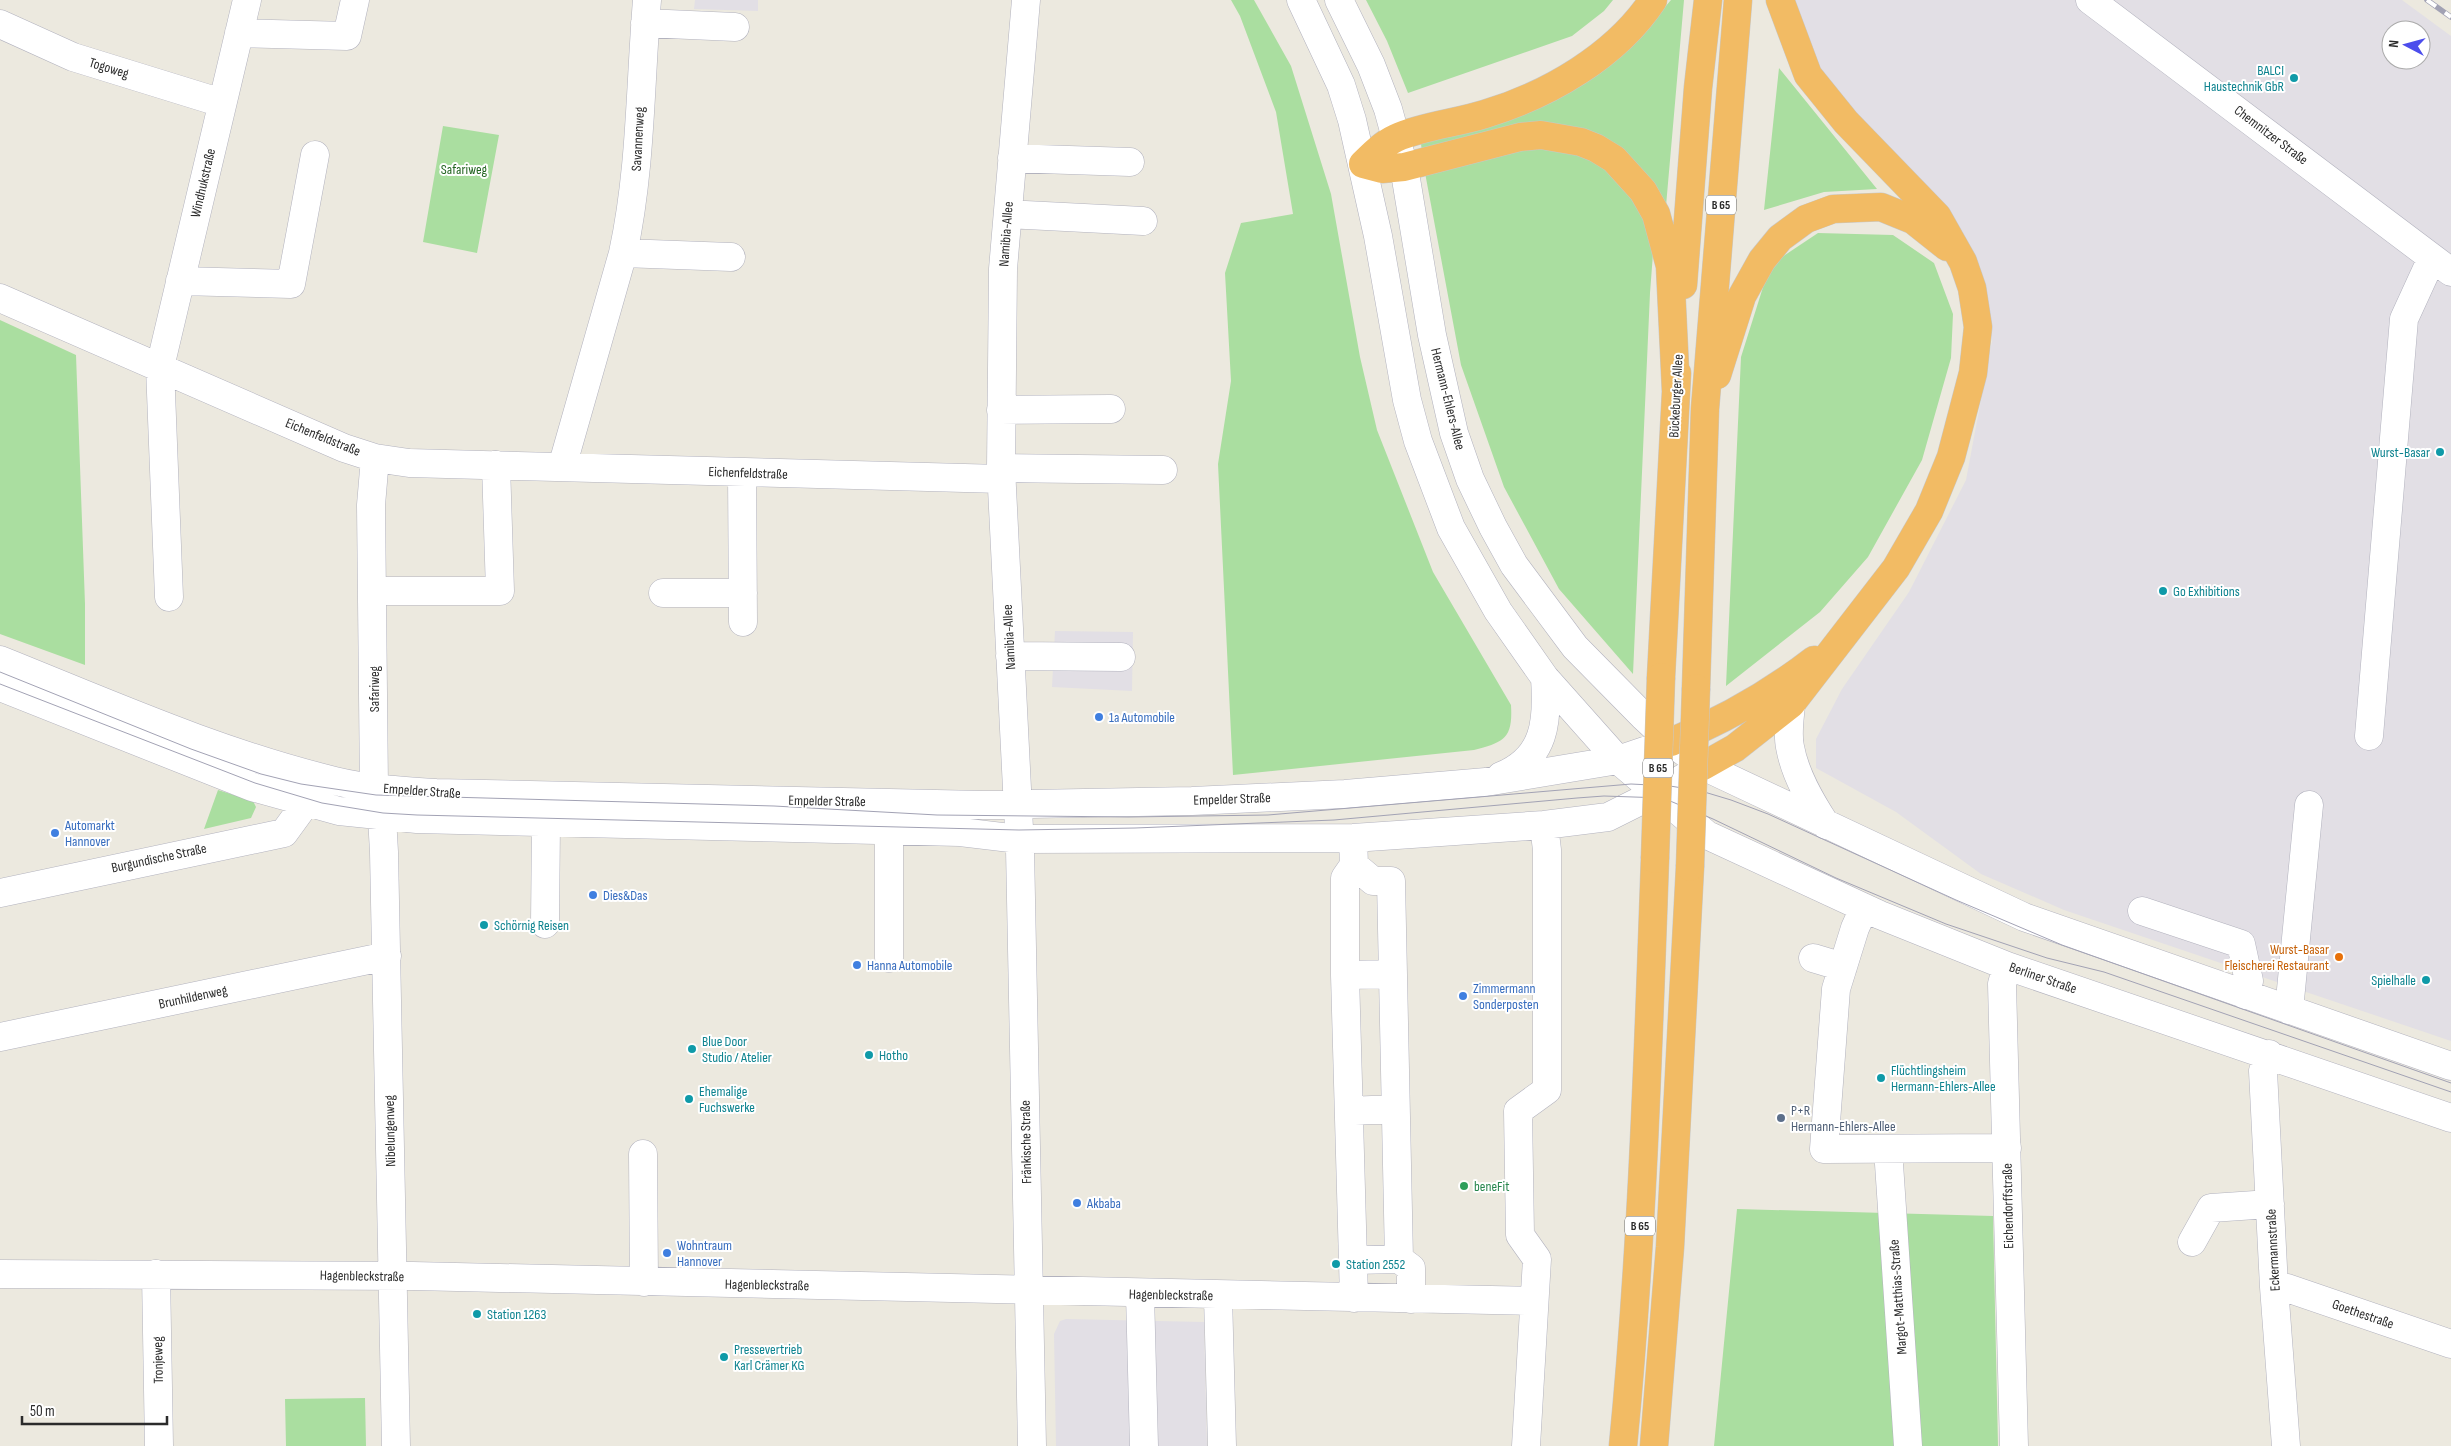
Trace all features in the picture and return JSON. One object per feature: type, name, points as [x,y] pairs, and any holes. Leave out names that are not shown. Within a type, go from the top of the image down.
[{"type":"highway","points":[[1363,164],[1378,149],[1396,138],[1488,114],[1544,89],[1597,58],[1626,32],[1653,0]]},
{"type":"highway","name":"Bückeburger Allee","points":[[1623,1446],[1636,1294],[1646,1131],[1661,677],[1676,391],[1685,240],[1708,0]]},
{"type":"highway","name":"B 65","points":[[1654,1446],[1671,1238],[1690,867],[1705,409],[1738,0]]},
{"type":"highway","points":[[1703,766],[1735,748],[1792,704],[1896,568],[1929,511],[1951,457],[1973,373],[1978,327],[1972,288],[1963,262],[1937,216],[1846,122],[1808,75],[1780,0]]},
{"type":"highway","points":[[1363,164],[1382,169],[1404,167],[1520,137],[1541,135],[1581,142],[1596,148],[1614,159],[1643,191],[1656,214],[1667,257],[1676,391]]},
{"type":"highway","points":[[1705,409],[1742,296],[1758,267],[1780,238],[1806,219],[1833,209],[1881,207],[1913,220],[1963,262]]},
{"type":"highway","points":[[1671,742],[1705,728],[1788,680],[1842,640]]},
{"type":"street","name":"Windhukstraße","points":[[160,367],[247,0]]},
{"type":"street","points":[[239,33],[347,36],[356,0]]},
{"type":"street","name":"Namibia-Allee","points":[[1019,839],[1001,474],[1003,269],[1026,0]]},
{"type":"street","points":[[1301,0],[1341,85],[1363,164],[1397,352],[1418,441],[1450,528],[1498,611],[1545,678],[1618,760],[1656,794],[1703,766]]},
{"type":"street","name":"Hermann-Ehlers-Allee","points":[[1338,0],[1352,23],[1371,65],[1404,167],[1432,335],[1454,433],[1470,479],[1510,558],[1539,601],[1574,647],[1671,742]]},
{"type":"street","name":"Chemnitzer Straße","points":[[2090,0],[2442,265]]},
{"type":"street","name":"Savannenweg","points":[[562,468],[623,253],[637,174],[646,12],[734,27]]},
{"type":"street","name":"Togoweg","points":[[0,24],[73,57],[222,103]]},
{"type":"street","points":[[180,281],[291,284],[315,155]]},
{"type":"street","points":[[1012,158],[1130,162]]},
{"type":"street","points":[[1008,214],[1143,222]]},
{"type":"street","points":[[623,253],[731,257]]},
{"type":"street","points":[[2369,736],[2404,319],[2442,265]]},
{"type":"street","name":"Eichenfeldstraße","points":[[0,298],[344,448],[375,458],[409,463],[562,468],[742,472],[1001,474]]},
{"type":"street","points":[[160,367],[169,597]]},
{"type":"street","points":[[1002,410],[1111,409]]},
{"type":"street","name":"Safariweg","points":[[375,458],[371,505],[374,788],[382,816]]},
{"type":"street","points":[[372,591],[500,591],[496,465]]},
{"type":"street","points":[[1001,474],[1163,470]]},
{"type":"street","points":[[742,472],[743,622]]},
{"type":"street","points":[[663,593],[743,593]]},
{"type":"street","points":[[1010,656],[1121,657]]},
{"type":"street","name":"Empelder Straße","points":[[0,660],[191,736],[297,771],[336,782],[374,788],[436,793],[1018,805],[1345,794],[1486,782],[1618,760],[1671,742]]},
{"type":"street","points":[[1486,782],[1511,772],[1528,760],[1541,738],[1547,706],[1545,678]]},
{"type":"street","name":"Empelder Straße","points":[[0,687],[252,786],[302,802],[339,811],[382,816],[546,823],[960,832],[1019,839],[1354,838],[1544,825],[1608,817],[1656,794]]},
{"type":"street","points":[[1792,704],[1789,746],[1794,763],[1812,804],[1826,825]]},
{"type":"street","points":[[1698,829],[1705,728]]},
{"type":"street","points":[[1671,742],[1703,766],[2024,918],[2451,1066]]},
{"type":"street","name":"Berliner Straße","points":[[1656,794],[1707,835],[1864,908],[1997,962],[2451,1118]]},
{"type":"street","name":"Burgundische Straße","points":[[0,893],[284,832],[300,811],[302,802]]},
{"type":"street","points":[[2289,1010],[2309,805]]},
{"type":"street","name":"Nibelungenweg","points":[[382,816],[396,1446]]},
{"type":"street","points":[[545,924],[546,823]]},
{"type":"street","points":[[1526,1446],[1533,1301],[1537,1259],[1520,1235],[1518,1111],[1547,1090],[1547,850],[1544,825]]},
{"type":"street","points":[[889,831],[889,958]]},
{"type":"street","points":[[1354,838],[1354,865],[1345,878],[1345,975],[1354,1298]]},
{"type":"street","name":"Fränkische Straße","points":[[1019,839],[1032,1446]]},
{"type":"street","points":[[1354,865],[1373,881],[1391,881],[1399,1259]]},
{"type":"street","points":[[1864,908],[1836,989],[1824,1149],[2007,1148]]},
{"type":"street","points":[[2142,911],[2241,944],[2248,981],[2245,995]]},
{"type":"street","name":"Brunhildenweg","points":[[0,1037],[386,956]]},
{"type":"street","points":[[1813,958],[1843,967]]},
{"type":"street","name":"Eichendorffstraße","points":[[1997,962],[2002,984],[2014,1446]]},
{"type":"street","points":[[1345,975],[1392,974]]},
{"type":"street","name":"Eckermannstraße","points":[[2269,1054],[2264,1071],[2274,1287],[2286,1446]]},
{"type":"street","points":[[1349,1111],[1395,1109]]},
{"type":"street","name":"Margot-Matthias-Straße","points":[[1888,1149],[1908,1446]]},
{"type":"street","points":[[643,1154],[644,1282]]},
{"type":"street","points":[[2192,1242],[2211,1208],[2270,1204]]},
{"type":"street","points":[[1353,1260],[1399,1259],[1411,1268],[1411,1299]]},
{"type":"street","name":"Hagenbleckstraße","points":[[0,1274],[392,1276],[1029,1292],[1533,1301]]},
{"type":"street","name":"Tronjeweg","points":[[156,1274],[160,1446]]},
{"type":"street","name":"Goethestraße","points":[[2274,1287],[2287,1288],[2451,1344]]},
{"type":"street","points":[[1140,1294],[1144,1446]]},
{"type":"street","points":[[1218,1296],[1222,1446]]},
{"type":"shaded area","points":[[695,0],[758,0],[758,11],[694,9]]},
{"type":"shaded area","points":[[1793,0],[2402,0],[2429,20],[2381,20],[2381,70],[2431,70],[2431,21],[2451,36],[2451,1041],[2064,910],[1981,874],[1896,812],[1816,768],[1816,739],[1842,689],[1909,592],[1966,480],[1992,341],[1980,266],[1955,223],[1919,177],[1866,124],[1822,72],[1806,41]]},
{"type":"shaded area","points":[[1055,631],[1133,632],[1132,691],[1052,687]]},
{"type":"shaded area","points":[[1066,1319],[1204,1322],[1207,1446],[1056,1446],[1054,1334],[1060,1321]]},
{"type":"green space","points":[[1231,0],[1254,0],[1291,66],[1331,194],[1360,357],[1377,430],[1433,572],[1511,705],[1508,732],[1505,737],[1493,744],[1474,750],[1233,775],[1218,464],[1231,381],[1225,273],[1241,223],[1293,214],[1276,112],[1240,16]]},
{"type":"green space","points":[[1366,0],[1613,0],[1604,11],[1572,36],[1408,93],[1387,41]]},
{"type":"green space","points":[[1671,0],[1684,0],[1666,206],[1601,138],[1422,152],[1421,144],[1517,116],[1543,106],[1600,72],[1652,22]]},
{"type":"green space","points":[[1779,68],[1877,189],[1824,192],[1764,210]]},
{"type":"green space","name":"Safariweg","points":[[443,126],[499,135],[477,253],[423,242]]},
{"type":"green space","points":[[1581,142],[1656,214],[1650,293],[1633,674],[1559,589],[1504,487],[1461,365],[1423,162]]},
{"type":"green space","points":[[1818,233],[1893,235],[1934,263],[1953,314],[1951,358],[1922,460],[1868,557],[1820,612],[1726,686],[1741,357],[1770,265]]},
{"type":"green space","points":[[0,320],[76,355],[85,604],[85,665],[0,634]]},
{"type":"green space","points":[[218,790],[253,801],[256,807],[251,818],[204,829]]},
{"type":"green space","points":[[1737,1209],[1993,1216],[1998,1446],[1714,1446]]},
{"type":"green space","points":[[365,1398],[366,1446],[286,1446],[285,1399]]},
{"type":"tram line","points":[[0,672],[191,749],[261,774],[301,784],[376,795],[774,806],[937,815],[1128,817],[1268,815],[1631,784],[1670,786],[1701,791],[1768,814],[1956,900],[2062,945],[2451,1083]]},
{"type":"tram line","points":[[0,684],[255,783],[322,803],[383,813],[1019,830],[1135,828],[1334,820],[1604,796],[1663,798],[1713,819],[1836,878],[1946,924],[2047,958],[2104,972],[2451,1092]]},
{"type":"railway","points":[[2427,0],[2451,17]]},
{"type":"place","name":"BALCI Haustechnik GbR","points":[[2294,78]]},
{"type":"place","name":"Wurst-Basar","points":[[2440,452]]},
{"type":"place","name":"Go Exhibitions","points":[[2163,591]]},
{"type":"place","name":"1a Automobile","points":[[1099,717]]},
{"type":"place","name":"Automarkt Hannover","points":[[55,833]]},
{"type":"place","name":"Dies&Das","points":[[593,895]]},
{"type":"place","name":"Schörnig Reisen","points":[[484,925]]},
{"type":"place","name":"Wurst-Basar Fleischerei Restaurant","points":[[2339,957]]},
{"type":"place","name":"Hanna Automobile","points":[[857,965]]},
{"type":"place","name":"Spielhalle","points":[[2426,980]]},
{"type":"place","name":"Zimmermann Sonderposten","points":[[1463,996]]},
{"type":"place","name":"Blue Door Studio / Atelier","points":[[692,1049]]},
{"type":"place","name":"Hotho","points":[[869,1055]]},
{"type":"place","name":"Flüchtlingsheim Hermann-Ehlers-Allee","points":[[1881,1078]]},
{"type":"place","name":"Ehemalige Fuchswerke","points":[[689,1099]]},
{"type":"place","name":"P+R Hermann-Ehlers-Allee","points":[[1781,1118]]},
{"type":"place","name":"beneFit","points":[[1464,1186]]},
{"type":"place","name":"Akbaba","points":[[1077,1203]]},
{"type":"place","name":"Wohntraum Hannover","points":[[667,1253]]},
{"type":"place","name":"Station 2552","points":[[1336,1264]]},
{"type":"place","name":"Station 1263","points":[[477,1314]]},
{"type":"place","name":"Pressevertrieb Karl Crämer KG","points":[[724,1357]]}]
